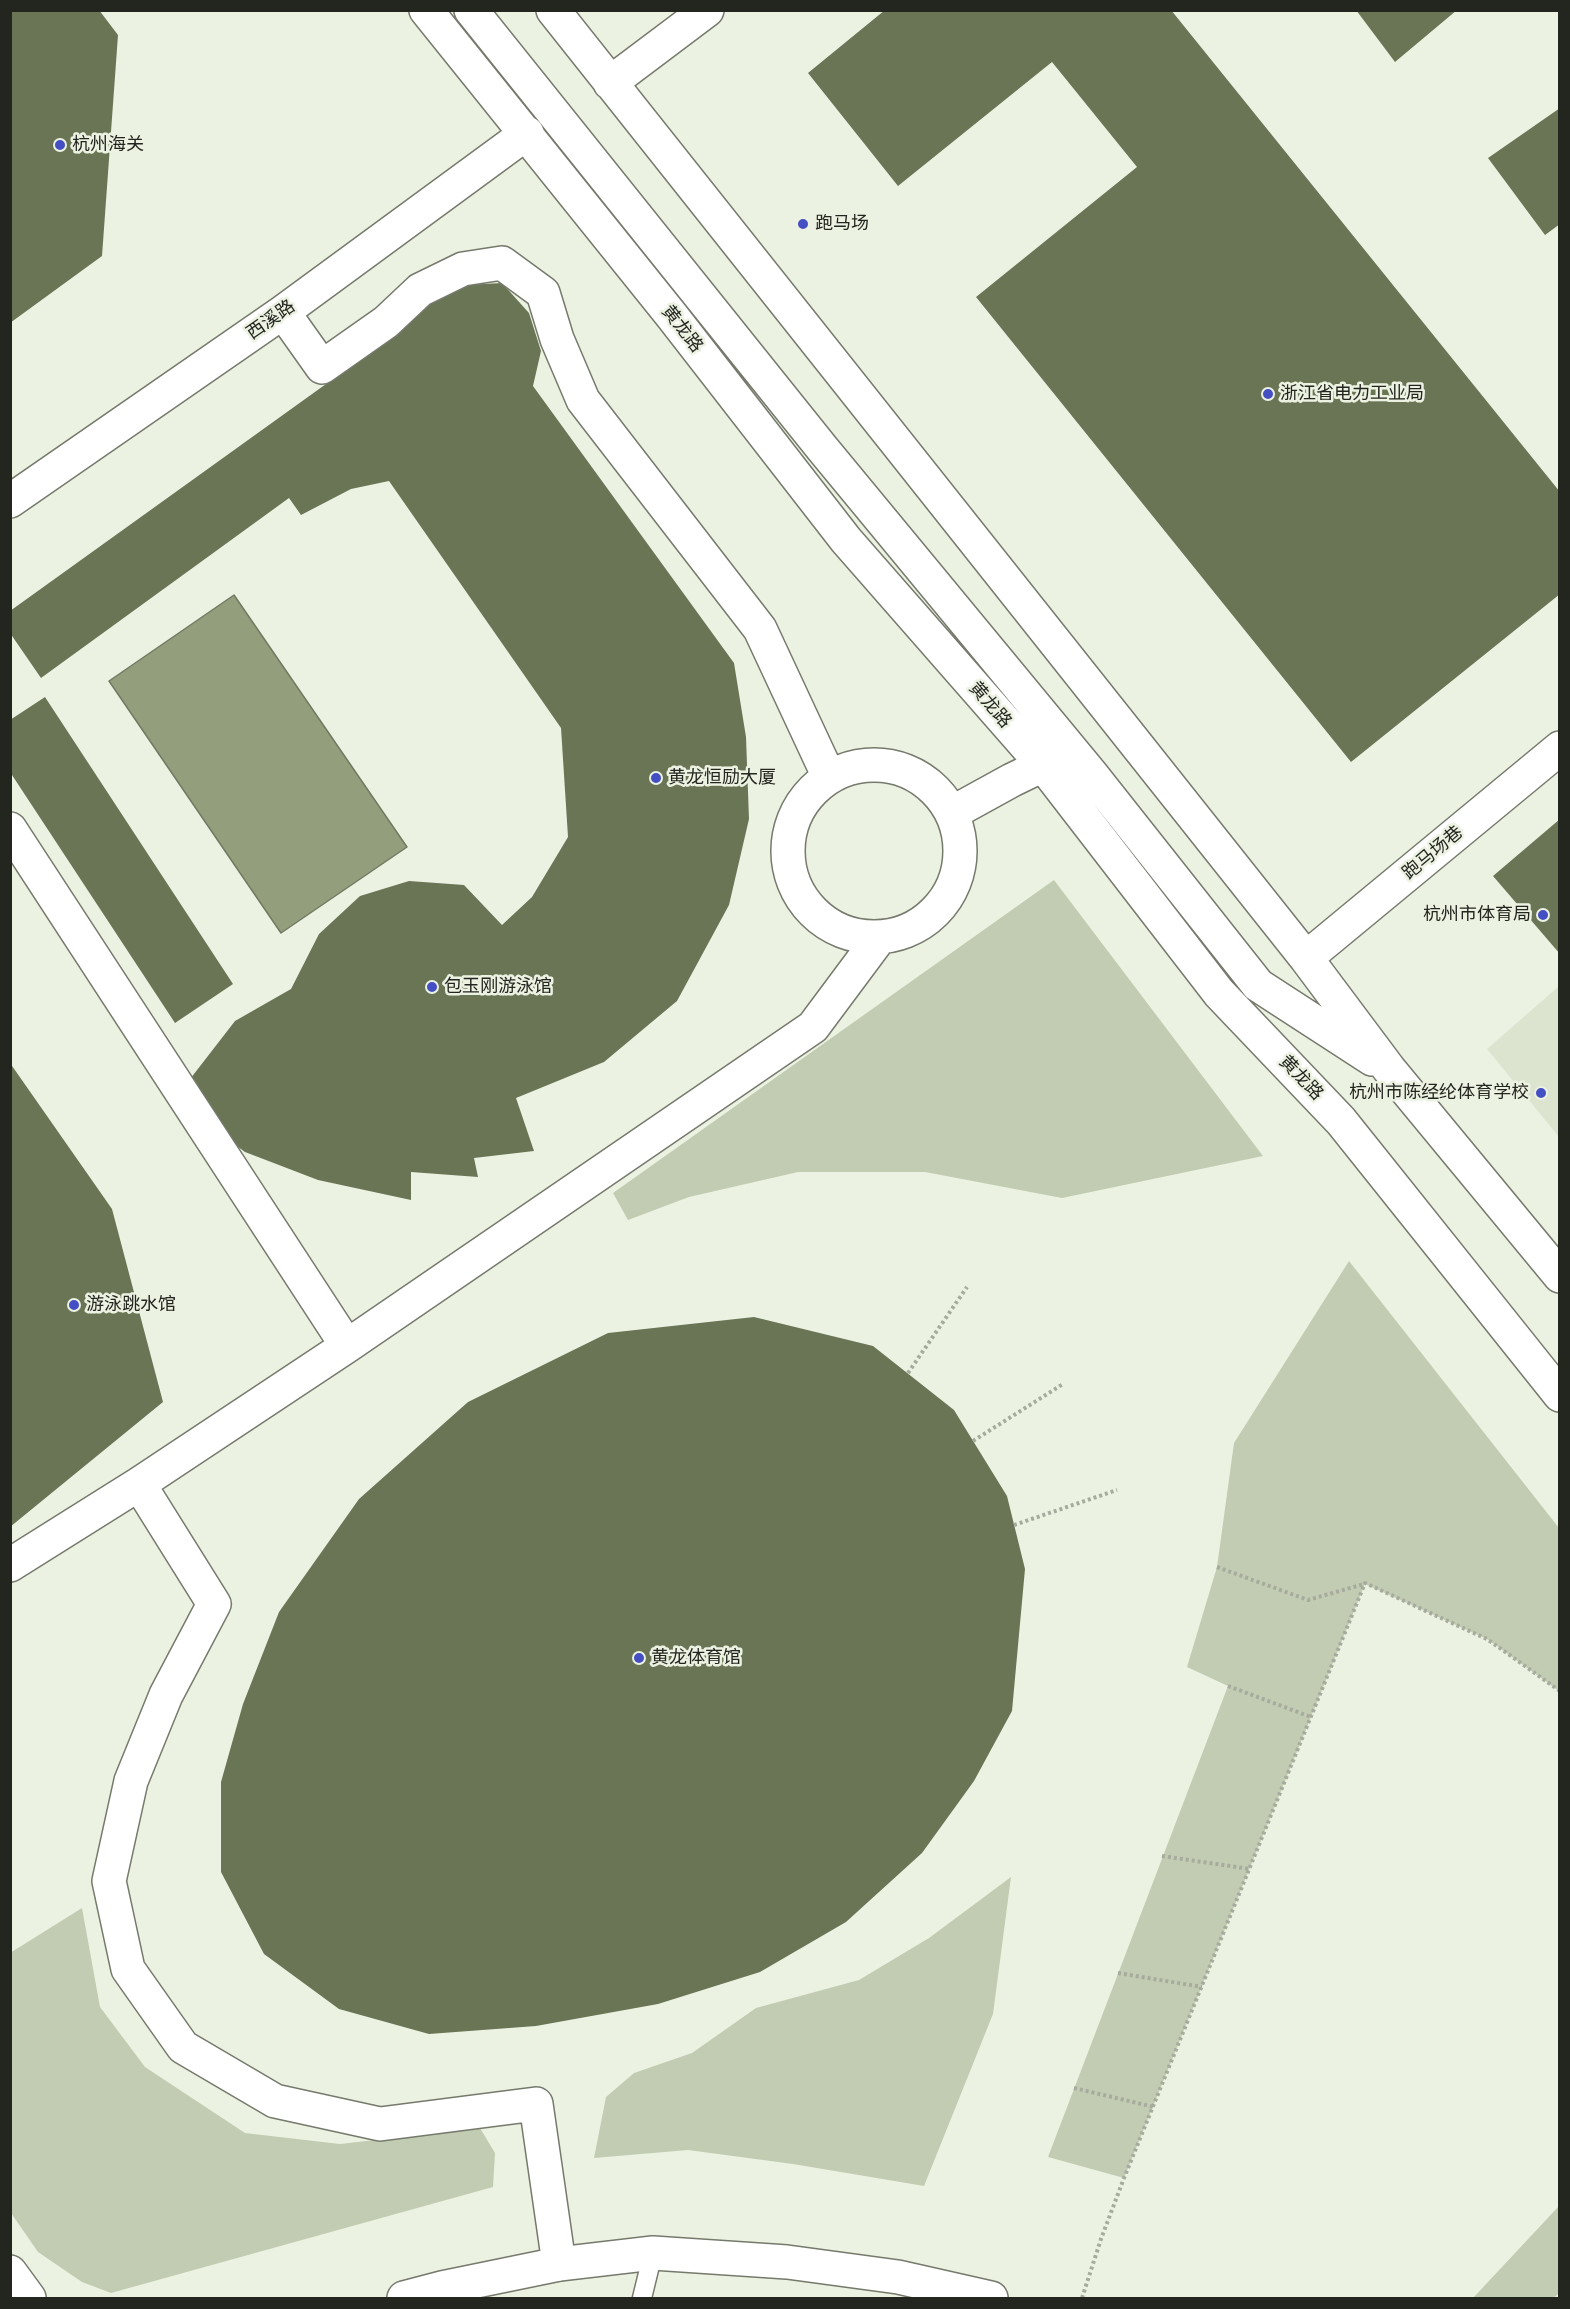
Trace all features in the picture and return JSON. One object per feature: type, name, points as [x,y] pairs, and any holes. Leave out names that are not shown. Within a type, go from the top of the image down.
[{"type":"street","name":"黄龙路","points":[[426,10],[527,133],[846,540],[1043,765],[1219,993],[1341,1121],[1560,1395]]},
{"type":"street","points":[[471,10],[822,448],[1092,775],[1258,985],[1389,1070]]},
{"type":"street","points":[[553,10],[1306,958],[1389,1070],[1560,1276]]},
{"type":"street","points":[[610,83],[707,10]]},
{"type":"street","name":"西溪路","points":[[10,501],[283,312],[527,133]]},
{"type":"street","points":[[283,312],[322,366],[386,322],[420,290],[463,269],[502,263],[543,293],[557,339],[583,400],[760,629],[829,777]]},
{"type":"street","name":"跑马场巷","points":[[1306,958],[1560,748]]},
{"type":"street","points":[[952,813],[1043,765]]},
{"type":"street","points":[[856,766],[885,766],[913,774],[936,790],[952,813],[960,840],[959,868],[948,894],[931,916],[907,931],[880,937],[852,935],[826,923],[806,904],[792,879],[788,851],[793,822],[807,797],[829,777],[856,766]]},
{"type":"street","points":[[10,829],[347,1346]]},
{"type":"street","points":[[10,1565],[140,1484],[347,1346],[813,1027],[880,937]]},
{"type":"street","points":[[140,1484],[214,1604],[166,1695],[131,1781],[109,1881],[128,1969],[183,2047],[275,2101],[381,2124],[536,2104],[559,2264]]},
{"type":"street","points":[[404,2298],[559,2264],[653,2253],[787,2262],[898,2277],[990,2298]]},
{"type":"street","points":[[10,2272],[29,2298]]},
{"type":"lane","points":[[642,2298],[653,2253]]},
{"type":"path","points":[[908,1373],[968,1287]]},
{"type":"path","points":[[973,1442],[1063,1384]]},
{"type":"path","points":[[1014,1525],[1117,1490]]},
{"type":"path","points":[[1217,1567],[1308,1600],[1365,1583],[1487,1640],[1560,1691]]},
{"type":"path","points":[[1082,2298],[1101,2239],[1365,1583]]},
{"type":"path","points":[[1228,1686],[1311,1717]]},
{"type":"path","points":[[1162,1856],[1250,1869]]},
{"type":"path","points":[[1118,1973],[1202,1987]]},
{"type":"path","points":[[1074,2088],[1154,2107]]},
{"type":"shaded area","points":[[234,595],[407,847],[281,933],[109,681]]},
{"type":"shaded area","points":[[1054,880],[1263,1156],[1062,1198],[925,1172],[798,1172],[689,1197],[628,1220],[613,1193]]},
{"type":"shaded area","name":"杭州市陈经纶体育学校","points":[[1559,986],[1559,1137],[1487,1049]]},
{"type":"shaded area","points":[[1349,1261],[1559,1528],[1559,1691],[1487,1639],[1365,1584],[1124,2178],[1048,2157],[1228,1686],[1187,1667],[1217,1567],[1234,1443]]},
{"type":"shaded area","points":[[1011,1877],[993,2014],[924,2186],[793,2164],[688,2150],[594,2158],[606,2097],[634,2073],[692,2053],[756,2008],[859,1980],[929,1938]]},
{"type":"shaded area","points":[[82,1908],[100,2007],[145,2067],[245,2133],[340,2144],[480,2128],[495,2153],[493,2187],[111,2293],[82,2282],[38,2252],[11,2213],[10,1953]]},
{"type":"shaded area","points":[[1559,2206],[1559,2293],[1554,2298],[1473,2298]]},
{"type":"building","name":"杭州海关","points":[[10,10],[99,10],[118,35],[102,256],[10,323]]},
{"type":"building","name":"浙江省电力工业局","points":[[885,10],[1171,10],[1560,492],[1560,594],[1351,762],[976,297],[1137,167],[1052,62],[898,186],[808,73]]},
{"type":"building","points":[[1356,10],[1457,10],[1395,62]]},
{"type":"building","points":[[1560,108],[1560,224],[1545,235],[1488,158]]},
{"type":"building","name":"黄龙恒励大厦","points":[[502,283],[529,313],[541,351],[533,386],[734,663],[746,737],[749,819],[729,905],[677,1001],[604,1062],[516,1098],[534,1151],[474,1158],[478,1177],[411,1172],[411,1200],[318,1180],[245,1152],[206,1123],[204,1096],[187,1083],[235,1021],[291,989],[319,934],[360,896],[409,881],[464,885],[502,925],[532,897],[568,837],[561,728],[389,481],[351,489],[301,515],[289,498],[41,678],[10,633],[10,611],[397,333],[433,300],[465,285]]},
{"type":"building","points":[[45,697],[233,984],[175,1023],[10,772],[10,720]]},
{"type":"building","name":"杭州市体育局","points":[[1560,819],[1560,954],[1493,876]]},
{"type":"building","name":"游泳跳水馆","points":[[10,1063],[112,1209],[163,1402],[10,1527]]},
{"type":"building","name":"黄龙体育馆","points":[[754,1317],[873,1346],[954,1410],[1007,1496],[1025,1569],[1012,1711],[974,1781],[922,1853],[846,1922],[760,1972],[658,2004],[536,2026],[429,2034],[339,2009],[264,1954],[221,1872],[221,1782],[243,1704],[279,1612],[359,1499],[468,1402],[608,1333]]},
{"type":"place","name":"杭州海关","points":[[60,145]]},
{"type":"place","name":"跑马场","points":[[803,224]]},
{"type":"place","name":"浙江省电力工业局","points":[[1268,394]]},
{"type":"place","name":"黄龙恒励大厦","points":[[656,778]]},
{"type":"place","name":"杭州市体育局","points":[[1543,915]]},
{"type":"place","name":"包玉刚游泳馆","points":[[432,987]]},
{"type":"place","name":"杭州市陈经纶体育学校","points":[[1541,1093]]},
{"type":"place","name":"游泳跳水馆","points":[[74,1305]]},
{"type":"place","name":"黄龙体育馆","points":[[639,1658]]}]
